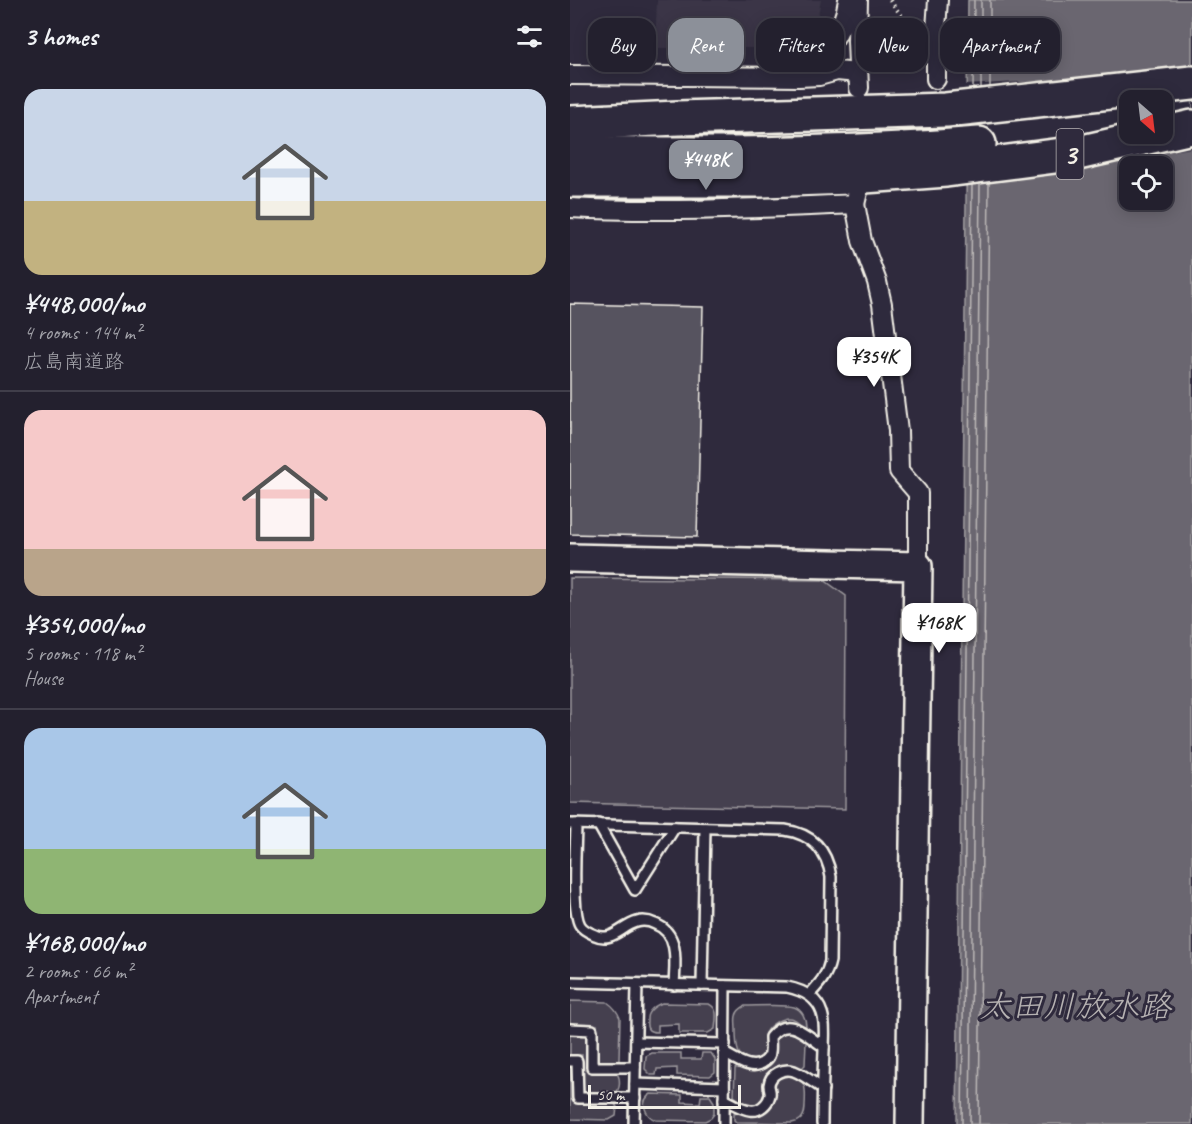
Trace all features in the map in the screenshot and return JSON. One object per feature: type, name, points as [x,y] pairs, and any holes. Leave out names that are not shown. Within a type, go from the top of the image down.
[{"type":"highway","name":"3","points":[[570,123],[946,110],[1192,83]]},
{"type":"highway","points":[[570,102],[678,118]]},
{"type":"highway","name":"3","points":[[1173,127],[1192,126]]},
{"type":"highway","name":"3","points":[[570,153],[674,155],[811,153],[946,158],[1078,153],[1192,126]]},
{"type":"highway","name":"3","points":[[946,158],[1119,133]]},
{"type":"highway","points":[[570,180],[762,180],[850,177],[946,158]]},
{"type":"street","points":[[779,78],[801,71],[823,53],[841,26],[848,0]]},
{"type":"street","points":[[570,75],[779,78],[819,76],[837,71],[858,81],[858,0]]},
{"type":"street","points":[[936,79],[938,0]]},
{"type":"street","points":[[570,208],[686,210],[765,208],[857,197],[862,241],[877,282],[882,304],[898,431],[898,471],[918,493],[910,1124]]},
{"type":"street","points":[[570,558],[918,566]]},
{"type":"lane","points":[[674,984],[675,951],[669,934],[662,926],[646,921],[636,922],[618,934],[600,937],[580,925],[575,910],[573,824],[785,830],[797,832],[814,842],[821,849],[830,868],[830,961],[824,978],[809,994]]},
{"type":"lane","points":[[598,824],[635,890],[675,827]]},
{"type":"lane","points":[[702,985],[705,828]]},
{"type":"lane","points":[[570,982],[787,987],[809,994],[823,1014],[822,1124]]},
{"type":"lane","points":[[634,1124],[637,984]]},
{"type":"lane","points":[[724,1124],[725,986]]},
{"type":"lane","points":[[636,1042],[724,1048],[743,1064],[752,1066],[768,1059],[771,1051],[770,1037],[782,1028],[791,1026],[798,1029],[824,1047]]},
{"type":"lane","points":[[570,1029],[592,1030],[592,1067],[635,1066]]},
{"type":"lane","points":[[570,1060],[577,1061],[578,1098],[635,1098]]},
{"type":"lane","points":[[724,1098],[751,1111],[761,1109],[767,1103],[772,1077],[788,1070],[796,1072],[823,1089]]},
{"type":"lane","points":[[635,1084],[724,1087]]},
{"type":"path","points":[[890,0],[904,18]]},
{"type":"shaded area","points":[[657,0],[821,0],[816,18],[756,18],[756,48],[744,48],[744,18],[668,18],[668,48],[656,48]]},
{"type":"shaded area","points":[[570,578],[824,580],[846,596],[845,809],[570,803]]},
{"type":"shaded area","points":[[570,1001],[607,1002],[615,1008],[620,1018],[619,1060],[615,1063],[597,1063],[597,1025],[570,1025]]},
{"type":"shaded area","points":[[662,1003],[709,1004],[716,1011],[715,1029],[708,1033],[679,1033],[679,1024],[658,1025],[658,1032],[650,1031],[647,1027],[648,1015],[652,1008]]},
{"type":"shaded area","points":[[745,1006],[794,1007],[803,1015],[806,1026],[789,1018],[777,1022],[765,1033],[763,1057],[760,1060],[749,1061],[738,1052],[736,1041],[736,1016]]},
{"type":"shaded area","points":[[787,1030],[799,1034],[806,1042],[805,1065],[801,1069],[785,1065],[773,1069],[765,1078],[764,1097],[757,1105],[749,1105],[734,1096],[735,1069],[739,1066],[755,1072],[770,1065],[775,1058],[776,1039],[779,1034]]},
{"type":"shaded area","points":[[570,1035],[587,1035],[588,1072],[616,1072],[620,1084],[614,1094],[582,1093],[582,1055],[570,1055]]},
{"type":"shaded area","points":[[652,1053],[681,1053],[681,1059],[701,1059],[702,1053],[711,1053],[715,1059],[715,1072],[710,1076],[677,1075],[677,1068],[657,1069],[656,1075],[651,1075],[645,1069],[646,1056]]},
{"type":"shaded area","points":[[570,1066],[573,1066],[573,1102],[614,1103],[617,1107],[616,1116],[609,1120],[570,1119]]},
{"type":"shaded area","points":[[788,1075],[799,1078],[804,1085],[805,1111],[800,1120],[792,1123],[736,1122],[734,1120],[734,1113],[737,1112],[754,1116],[768,1110],[776,1099],[775,1083],[779,1078]]},
{"type":"shaded area","points":[[651,1094],[682,1095],[682,1102],[700,1103],[701,1096],[710,1096],[714,1102],[714,1114],[705,1121],[656,1120],[646,1112],[644,1104]]},
{"type":"water","name":"太田川放水路","points":[[968,0],[1192,0],[1192,1124],[957,1124],[967,72],[1060,72],[1060,18],[968,18]]},
{"type":"pier","points":[[1192,73],[1192,148],[1141,156],[1119,156],[1119,159],[963,184],[964,85]]},
{"type":"building","points":[[570,304],[703,307],[697,537],[570,534]]}]
